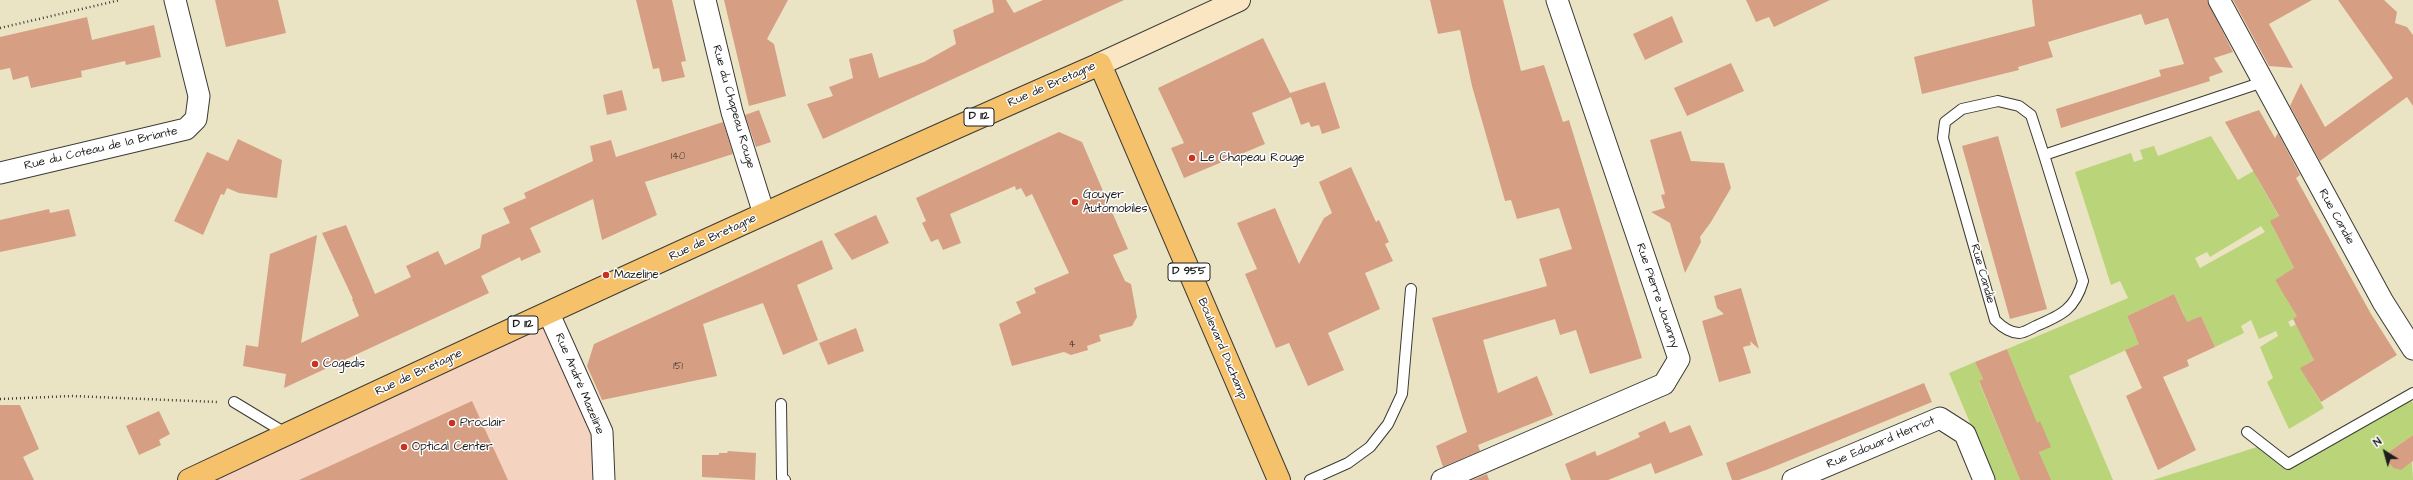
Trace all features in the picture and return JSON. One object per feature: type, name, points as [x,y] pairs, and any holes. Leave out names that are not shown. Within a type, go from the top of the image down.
[{"type":"main road","name":"Rue de Bretagne","points":[[189,480],[442,364],[501,333],[549,314],[764,214],[1100,64],[1239,0]]},
{"type":"main road","name":"Boulevard Duchamp","points":[[1100,64],[1279,480]]},
{"type":"street","name":"Rue du Coteau de la Briante","points":[[0,173],[186,129],[196,119],[199,96],[175,0]]},
{"type":"street","name":"Rue du Chapeau Rouge","points":[[705,0],[732,112],[764,214]]},
{"type":"street","name":"Rue Pierre Jouanny","points":[[1442,480],[1664,384],[1679,359],[1557,0]]},
{"type":"street","name":"Rue Candie","points":[[2219,0],[2383,302],[2413,349]]},
{"type":"street","name":"Rue André Mazeline","points":[[549,314],[602,432],[604,480]]},
{"type":"street","name":"Rue Edouard Herriot","points":[[1793,480],[1940,418],[1964,434],[1984,480]]},
{"type":"lane","points":[[2044,155],[2263,82]]},
{"type":"lane","name":"Rue Candie","points":[[1998,101],[2019,106],[2031,115],[2044,155],[2083,280],[2079,294],[2070,307],[2057,317],[2020,333],[2005,329],[1995,320],[1943,138],[1945,122],[1962,109],[1998,101]]},
{"type":"lane","points":[[1310,480],[1348,462],[1370,447],[1388,424],[1402,394],[1411,289]]},
{"type":"lane","points":[[2247,432],[2288,464],[2413,393]]},
{"type":"lane","points":[[234,402],[287,434]]},
{"type":"lane","points":[[781,404],[782,478],[785,480]]},
{"type":"path","points":[[0,28],[120,0]]},
{"type":"path","points":[[0,399],[72,396],[234,402]]},
{"type":"shaded area","points":[[549,314],[602,432],[605,480],[192,480]]},
{"type":"green space","points":[[2211,136],[2238,180],[2283,154],[2257,178],[2282,222],[2273,227],[2294,268],[2328,299],[2288,322],[2291,327],[2305,319],[2336,345],[2313,358],[2314,360],[2305,365],[2314,383],[2311,386],[2324,408],[2289,429],[2267,382],[2273,378],[2260,347],[2278,336],[2276,331],[2259,339],[2251,320],[2241,326],[2244,333],[2215,347],[2201,316],[2173,329],[2184,315],[2174,294],[2127,316],[2136,337],[2148,340],[2069,376],[2113,480],[2050,480],[2039,452],[2040,422],[2028,426],[2026,396],[2007,349],[2128,298],[2120,281],[2111,285],[2075,172],[2131,153],[2134,162],[2143,159],[2140,150],[2154,146],[2158,156]],"holes":[[[2261,226],[2265,232],[2200,268],[2195,258],[2207,252],[2210,257]],[[2283,275],[2288,284],[2281,289],[2275,280]]]},
{"type":"green space","points":[[1975,362],[1983,379],[1979,382],[2020,480],[1994,480],[1949,373]]},
{"type":"green space","points":[[2410,399],[2413,403],[2413,435],[2389,452],[2387,460],[2393,468],[2401,469],[2412,462],[2413,480],[2153,480],[2257,447],[2286,470]]},
{"type":"building","points":[[215,0],[278,0],[286,33],[226,47]]},
{"type":"building","points":[[636,0],[672,0],[686,61],[681,62],[685,77],[662,82],[659,68],[653,69]]},
{"type":"building","points":[[724,0],[788,0],[767,39],[774,44],[786,96],[749,106]]},
{"type":"building","points":[[992,0],[1006,0],[1014,13],[1043,0],[1124,0],[823,139],[807,104],[833,96],[829,87],[853,78],[849,59],[872,53],[879,78],[924,62],[956,44],[953,30],[994,12]]},
{"type":"building","points":[[1430,0],[1503,0],[1521,71],[1544,65],[1563,122],[1569,120],[1642,358],[1590,374],[1576,330],[1560,335],[1555,319],[1483,340],[1498,393],[1537,376],[1553,415],[1478,445],[1480,451],[1443,467],[1436,446],[1467,432],[1432,318],[1547,286],[1539,259],[1572,249],[1559,208],[1517,219],[1511,200],[1505,201],[1472,86],[1460,30],[1438,34]]},
{"type":"building","points":[[1746,0],[1830,0],[1774,27],[1769,17],[1756,22]]},
{"type":"building","points":[[2032,0],[2207,0],[2233,52],[2214,58],[2223,72],[2209,77],[2210,81],[2061,128],[2056,109],[2161,76],[2159,70],[2184,64],[2168,18],[2145,25],[2141,14],[2048,42],[2053,57],[2018,67],[2019,70],[1922,94],[1914,57],[2035,26]]},
{"type":"building","points":[[2233,0],[2312,0],[2269,24],[2293,68],[2269,66]]},
{"type":"building","points":[[2338,0],[2384,0],[2397,12],[2395,23],[2407,27],[2413,35],[2413,106],[2407,97],[2320,161],[2290,106],[2301,83],[2325,127],[2393,78]]},
{"type":"building","points":[[1672,16],[1683,42],[1645,60],[1633,34]]},
{"type":"building","points":[[87,17],[92,40],[154,25],[161,57],[126,65],[125,61],[81,71],[82,77],[31,88],[28,76],[13,80],[10,68],[0,70],[0,37]]},
{"type":"building","points":[[1263,38],[1290,93],[1325,82],[1340,128],[1322,134],[1319,125],[1311,127],[1309,122],[1301,125],[1291,97],[1252,113],[1265,144],[1184,178],[1171,148],[1184,143],[1158,88]]},
{"type":"building","points":[[1731,63],[1744,91],[1687,116],[1674,88]]},
{"type":"building","points":[[622,90],[627,110],[607,115],[603,95]]},
{"type":"building","points":[[759,110],[771,142],[756,147],[745,115]]},
{"type":"building","points":[[2259,110],[2275,138],[2278,133],[2300,175],[2296,178],[2371,314],[2397,355],[2321,402],[2300,368],[2314,360],[2293,319],[2297,316],[2275,280],[2294,268],[2270,221],[2279,216],[2225,122]]},
{"type":"building","points":[[723,122],[733,154],[645,182],[657,215],[602,240],[593,199],[530,228],[541,252],[521,261],[520,257],[481,276],[489,293],[284,388],[286,374],[243,366],[246,345],[258,347],[270,254],[317,235],[301,343],[359,316],[353,299],[322,233],[346,225],[375,294],[411,277],[406,266],[438,251],[445,265],[480,248],[482,235],[510,223],[503,208],[526,198],[524,193],[593,161],[590,146],[611,140],[616,157]]},
{"type":"building","points":[[1681,131],[1691,161],[1724,163],[1731,188],[1711,222],[1700,237],[1701,242],[1685,273],[1670,223],[1651,212],[1665,208],[1661,195],[1665,194],[1650,140]]},
{"type":"building","points":[[1059,132],[1082,142],[1128,249],[1113,255],[1125,281],[1131,284],[1137,317],[1132,326],[1099,335],[1101,341],[1087,346],[1088,350],[1071,355],[1064,352],[1012,366],[999,324],[1021,313],[1016,302],[1036,293],[1034,288],[1069,273],[1032,194],[1026,197],[1021,188],[1016,190],[1015,186],[950,214],[961,243],[943,250],[938,239],[931,242],[922,223],[926,221],[916,198]]},
{"type":"building","points":[[1998,136],[2047,309],[2010,319],[1962,146]]},
{"type":"building","points":[[238,139],[282,160],[277,198],[239,193],[227,188],[224,195],[221,194],[203,235],[174,221],[207,152],[228,161]]},
{"type":"building","points":[[1351,167],[1376,222],[1379,220],[1389,242],[1385,244],[1393,261],[1365,273],[1380,309],[1328,333],[1344,370],[1308,386],[1289,343],[1276,348],[1245,274],[1257,269],[1237,223],[1275,208],[1299,264],[1324,218],[1332,213],[1319,182]]},
{"type":"building","points":[[49,209],[50,213],[69,209],[76,236],[0,252],[0,220]]},
{"type":"building","points":[[876,215],[889,243],[852,260],[834,234]]},
{"type":"building","points":[[822,240],[833,269],[797,285],[818,340],[783,355],[763,303],[703,324],[717,376],[602,400],[587,366],[594,344]]},
{"type":"building","points":[[1741,288],[1759,349],[1750,341],[1751,345],[1743,347],[1751,373],[1719,382],[1702,321],[1724,314],[1717,308],[1714,296]]},
{"type":"building","points":[[2174,294],[2187,322],[2201,316],[2215,347],[2187,360],[2189,366],[2163,377],[2196,450],[2158,470],[2126,396],[2142,388],[2125,350],[2139,344],[2127,316]]},
{"type":"building","points":[[856,328],[864,351],[828,365],[819,343]]},
{"type":"building","points":[[2007,349],[2037,423],[2040,421],[2051,447],[2039,452],[2051,480],[2020,480],[1979,381],[1983,379],[1975,362]]},
{"type":"building","points":[[1924,383],[1932,402],[1766,470],[1739,480],[1732,480],[1726,463]]},
{"type":"building","points":[[472,401],[508,480],[299,480]]},
{"type":"building","points":[[0,405],[20,405],[39,449],[23,457],[34,480],[0,480]]},
{"type":"building","points":[[159,411],[170,434],[159,440],[161,445],[139,455],[126,426]]},
{"type":"building","points":[[1665,421],[1670,433],[1690,425],[1703,455],[1655,474],[1651,463],[1608,480],[1571,480],[1565,464],[1595,451],[1597,456],[1640,437],[1638,433]]},
{"type":"building","points":[[2413,435],[2413,461],[2401,470],[2393,468],[2387,460],[2389,452]]},
{"type":"building","points":[[728,451],[756,453],[755,480],[702,477],[702,455],[719,455],[719,453],[727,453]]},
{"type":"building","points":[[1487,474],[1489,480],[1472,480]]},
{"type":"place","name":"Le Chapeau Rouge","points":[[1192,158]]},
{"type":"place","name":"Gouyer Automobiles","points":[[1075,202]]},
{"type":"place","name":"Mazeline","points":[[606,275]]},
{"type":"place","name":"Cogedis","points":[[315,364]]},
{"type":"place","name":"Proclair","points":[[452,423]]},
{"type":"place","name":"Optical Center","points":[[404,447]]}]
